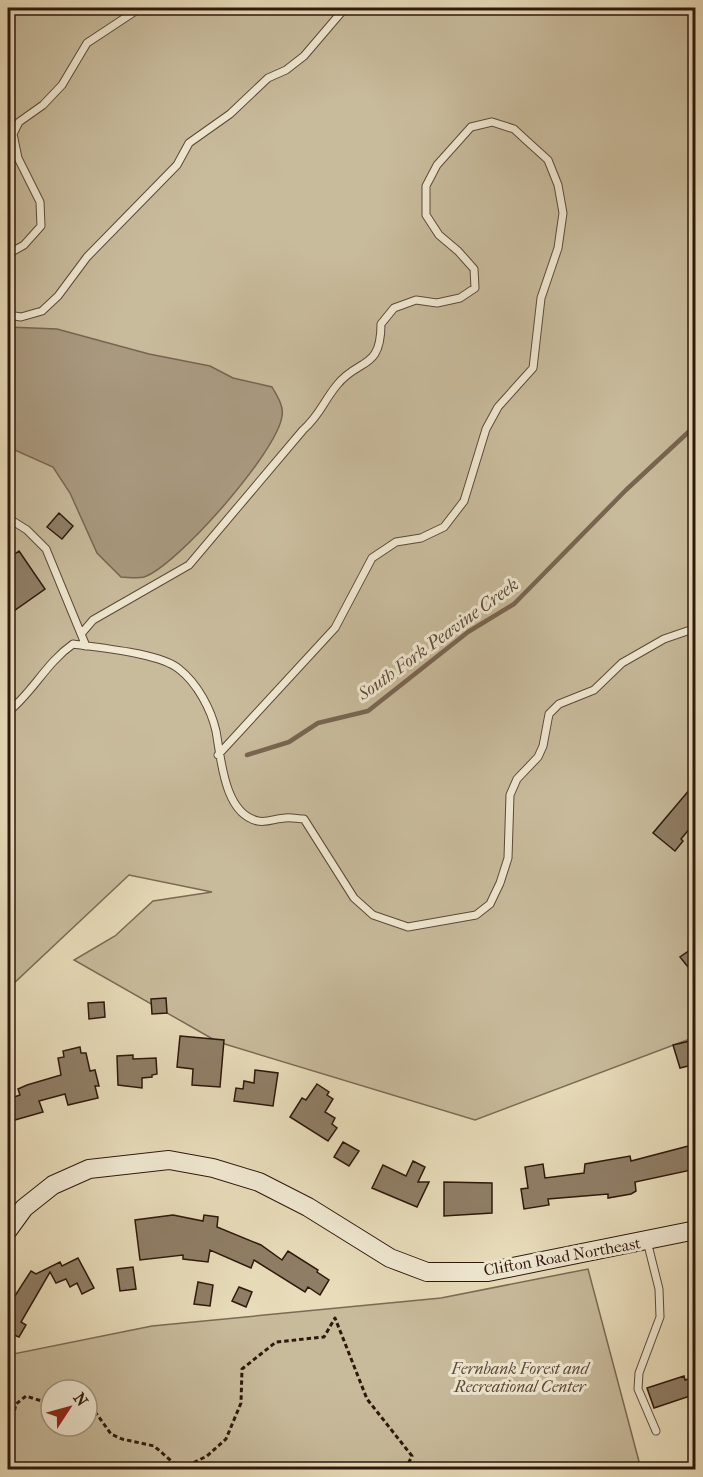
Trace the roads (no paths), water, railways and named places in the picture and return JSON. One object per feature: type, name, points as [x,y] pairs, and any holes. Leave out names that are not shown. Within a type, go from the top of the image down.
[{"type":"street","name":"Clifton Road Northeast","points":[[8,1230],[24,1208],[53,1185],[89,1168],[169,1160],[213,1168],[259,1182],[308,1206],[390,1258],[427,1272],[488,1272],[696,1230]]},
{"type":"lane","points":[[8,255],[24,245],[41,226],[40,202],[18,158],[13,134],[19,122],[43,105],[62,85],[87,43],[140,8]]},
{"type":"lane","points":[[8,315],[21,317],[42,312],[58,296],[87,257],[177,165],[189,143],[230,114],[268,78],[286,70],[304,56],[345,8]]},
{"type":"lane","points":[[81,634],[93,620],[189,565],[303,430],[318,417],[339,382],[370,362],[381,342],[381,324],[394,308],[416,300],[437,303],[460,298],[475,288],[474,269],[458,250],[439,235],[426,215],[426,186],[437,165],[471,128],[492,122],[514,129],[548,160],[558,185],[563,213],[558,248],[541,298],[533,368],[498,407],[486,429],[464,501],[444,527],[421,538],[396,542],[372,558],[334,628],[218,756]]},
{"type":"lane","points":[[8,518],[27,530],[46,549],[86,646]]},
{"type":"lane","points":[[8,712],[20,703],[55,657],[73,644],[154,656],[178,668],[192,682],[207,706],[216,730],[218,756],[226,784],[241,812],[258,821],[304,819],[354,898],[374,915],[408,927],[476,915],[490,904],[508,858],[510,795],[517,779],[538,757],[543,746],[549,714],[559,704],[594,690],[622,663],[663,639],[696,627]]},
{"type":"lane","points":[[647,1241],[659,1289],[660,1317],[639,1373],[638,1389],[656,1431]]},
{"type":"waterway","name":"South Fork Peavine Creek","points":[[247,755],[289,742],[318,723],[368,711],[468,632],[514,604],[626,490],[696,425]]},
{"type":"park label","name":"Fernbank Forest and Recreational Center","points":[[520,1377]]}]
